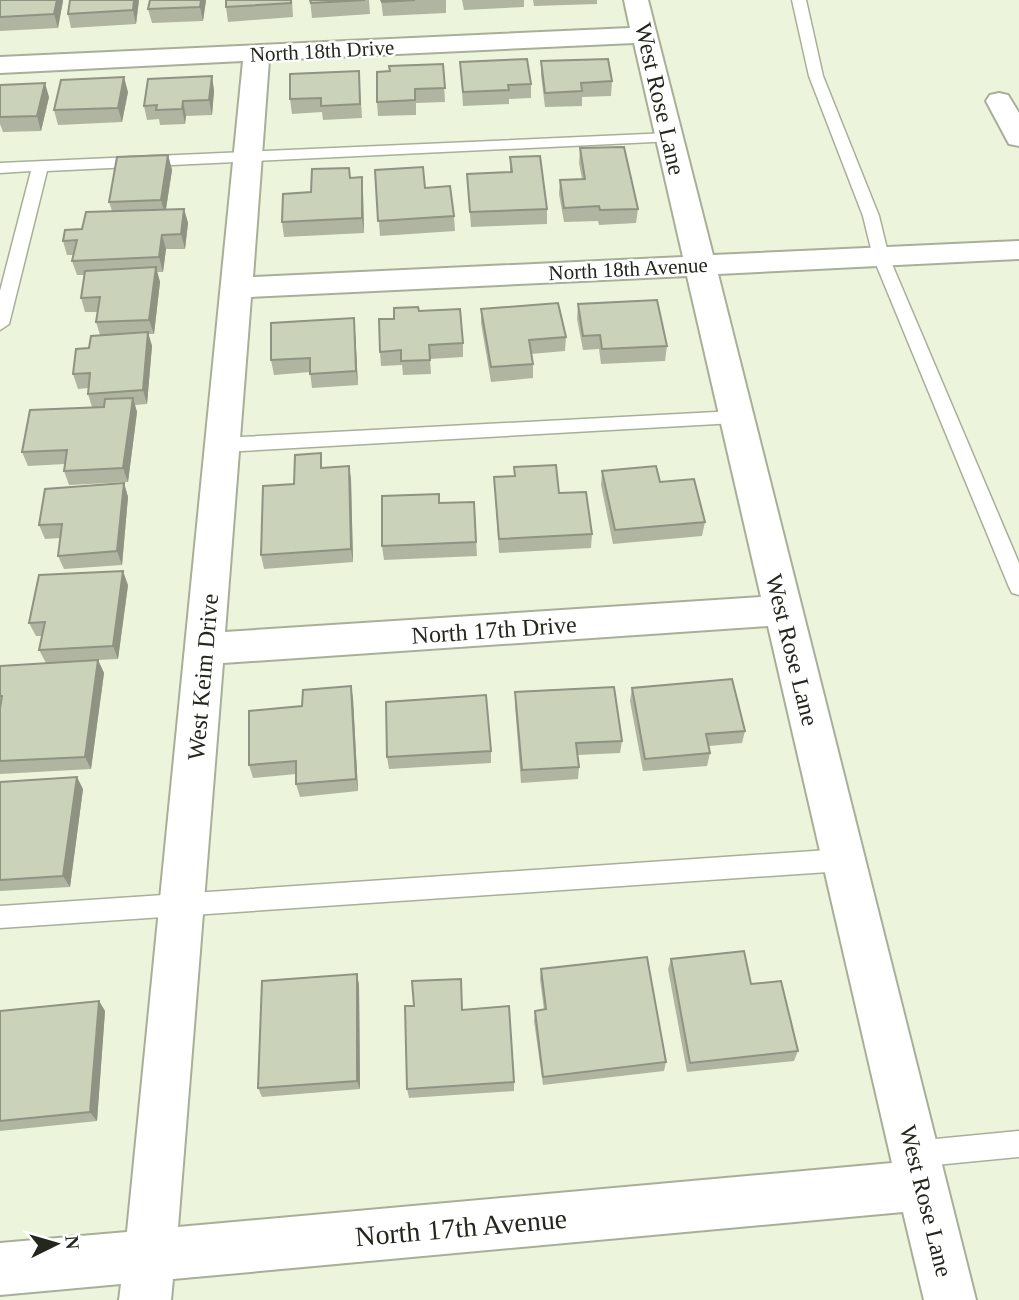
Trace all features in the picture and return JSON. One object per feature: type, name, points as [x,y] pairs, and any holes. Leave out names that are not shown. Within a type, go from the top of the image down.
[{"type":"street","name":"North 18th Drive","points":[[0,65],[257,54],[640,18]]},
{"type":"street","name":"West Rose Lane","points":[[640,18],[950,1300]]},
{"type":"street","name":"West Keim Drive","points":[[148,1278],[257,54]]},
{"type":"street","points":[[999,101],[1019,138]]},
{"type":"street","name":"North 18th Avenue","points":[[236,288],[1019,250]]},
{"type":"street","name":"North 17th Drive","points":[[205,649],[783,610]]},
{"type":"street","name":"North 17th Avenue","points":[[0,1269],[148,1278],[918,1169]]},
{"type":"lane","points":[[799,0],[816,76],[871,216],[881,257],[1019,587]]},
{"type":"lane","points":[[0,168],[669,138]]},
{"type":"lane","points":[[0,324],[40,166]]},
{"type":"lane","points":[[223,445],[735,417]]},
{"type":"lane","points":[[0,917],[843,860]]},
{"type":"lane","points":[[918,1169],[1019,1144]]},
{"type":"building","points":[[0,0],[57,0],[54,14],[0,17]]},
{"type":"building","points":[[70,0],[134,0],[133,10],[68,14]]},
{"type":"building","points":[[150,0],[201,0],[200,7],[148,9]]},
{"type":"building","points":[[226,0],[291,0],[291,3],[226,7]]},
{"type":"building","points":[[310,0],[365,0],[311,3]]},
{"type":"building","points":[[381,0],[415,0],[382,2]]},
{"type":"building","points":[[527,59],[531,84],[508,85],[509,90],[463,92],[460,62]]},
{"type":"building","points":[[608,59],[612,81],[581,83],[582,91],[545,93],[541,61]]},
{"type":"building","points":[[443,64],[445,88],[415,89],[415,100],[377,102],[377,72],[390,71],[389,66]]},
{"type":"building","points":[[359,71],[360,104],[321,106],[321,98],[290,99],[290,74]]},
{"type":"building","points":[[212,76],[209,100],[183,101],[182,109],[156,110],[157,105],[144,106],[148,79]]},
{"type":"building","points":[[124,77],[118,108],[54,110],[61,80]]},
{"type":"building","points":[[45,83],[37,116],[0,117],[0,85]]},
{"type":"building","points":[[624,147],[638,209],[600,210],[599,206],[564,208],[560,180],[585,179],[580,148]]},
{"type":"building","points":[[168,155],[161,200],[109,202],[117,157]]},
{"type":"building","points":[[540,156],[547,209],[470,212],[467,174],[512,172],[510,157]]},
{"type":"building","points":[[423,167],[425,188],[450,186],[454,216],[378,221],[375,170]]},
{"type":"building","points":[[349,168],[350,178],[362,177],[362,218],[282,222],[283,194],[311,192],[312,169]]},
{"type":"building","points":[[184,209],[181,234],[162,235],[159,257],[72,261],[77,240],[63,241],[65,230],[82,229],[86,212]]},
{"type":"building","points":[[156,267],[149,320],[96,322],[100,297],[81,298],[85,271]]},
{"type":"building","points":[[657,300],[667,346],[602,349],[600,335],[583,336],[578,304]]},
{"type":"building","points":[[558,303],[566,337],[529,340],[533,364],[491,367],[481,309]]},
{"type":"building","points":[[418,307],[419,311],[460,309],[463,343],[429,345],[430,360],[401,361],[401,350],[380,352],[379,319],[394,319],[394,308]]},
{"type":"building","points":[[354,318],[356,371],[310,374],[310,358],[271,360],[271,323]]},
{"type":"building","points":[[148,332],[143,390],[88,394],[90,373],[73,374],[76,349],[89,348],[91,336]]},
{"type":"building","points":[[133,398],[123,468],[64,471],[67,450],[22,452],[30,410],[104,407],[105,399]]},
{"type":"building","points":[[321,453],[321,468],[349,466],[351,549],[261,555],[263,486],[294,484],[295,455]]},
{"type":"building","points":[[556,465],[559,493],[586,492],[592,534],[499,539],[494,477],[515,476],[514,467]]},
{"type":"building","points":[[656,466],[660,482],[694,479],[705,522],[615,530],[602,471]]},
{"type":"building","points":[[124,483],[117,551],[58,556],[62,524],[39,525],[45,489]]},
{"type":"building","points":[[439,494],[439,503],[474,502],[476,542],[382,546],[382,496]]},
{"type":"building","points":[[123,571],[113,646],[39,650],[45,622],[29,623],[39,575]]},
{"type":"building","points":[[98,660],[85,757],[0,761],[0,666]]},
{"type":"building","points":[[732,679],[745,731],[706,734],[710,753],[645,759],[632,688]]},
{"type":"building","points":[[351,686],[356,779],[296,784],[296,761],[249,765],[249,711],[302,706],[303,690]]},
{"type":"building","points":[[614,687],[622,741],[576,743],[579,767],[522,770],[515,692]]},
{"type":"building","points":[[486,695],[491,751],[387,757],[386,702]]},
{"type":"building","points":[[77,777],[63,876],[0,880],[0,782]]},
{"type":"building","points":[[744,951],[751,984],[781,981],[798,1051],[690,1063],[671,959]]},
{"type":"building","points":[[647,957],[666,1062],[543,1077],[535,1011],[546,1009],[541,969]]},
{"type":"building","points":[[357,974],[357,1081],[258,1088],[262,981]]},
{"type":"building","points":[[461,979],[462,1010],[509,1006],[514,1082],[407,1089],[405,1006],[414,1006],[412,981]]},
{"type":"building","points":[[99,1001],[90,1112],[0,1121],[0,1011]]}]
